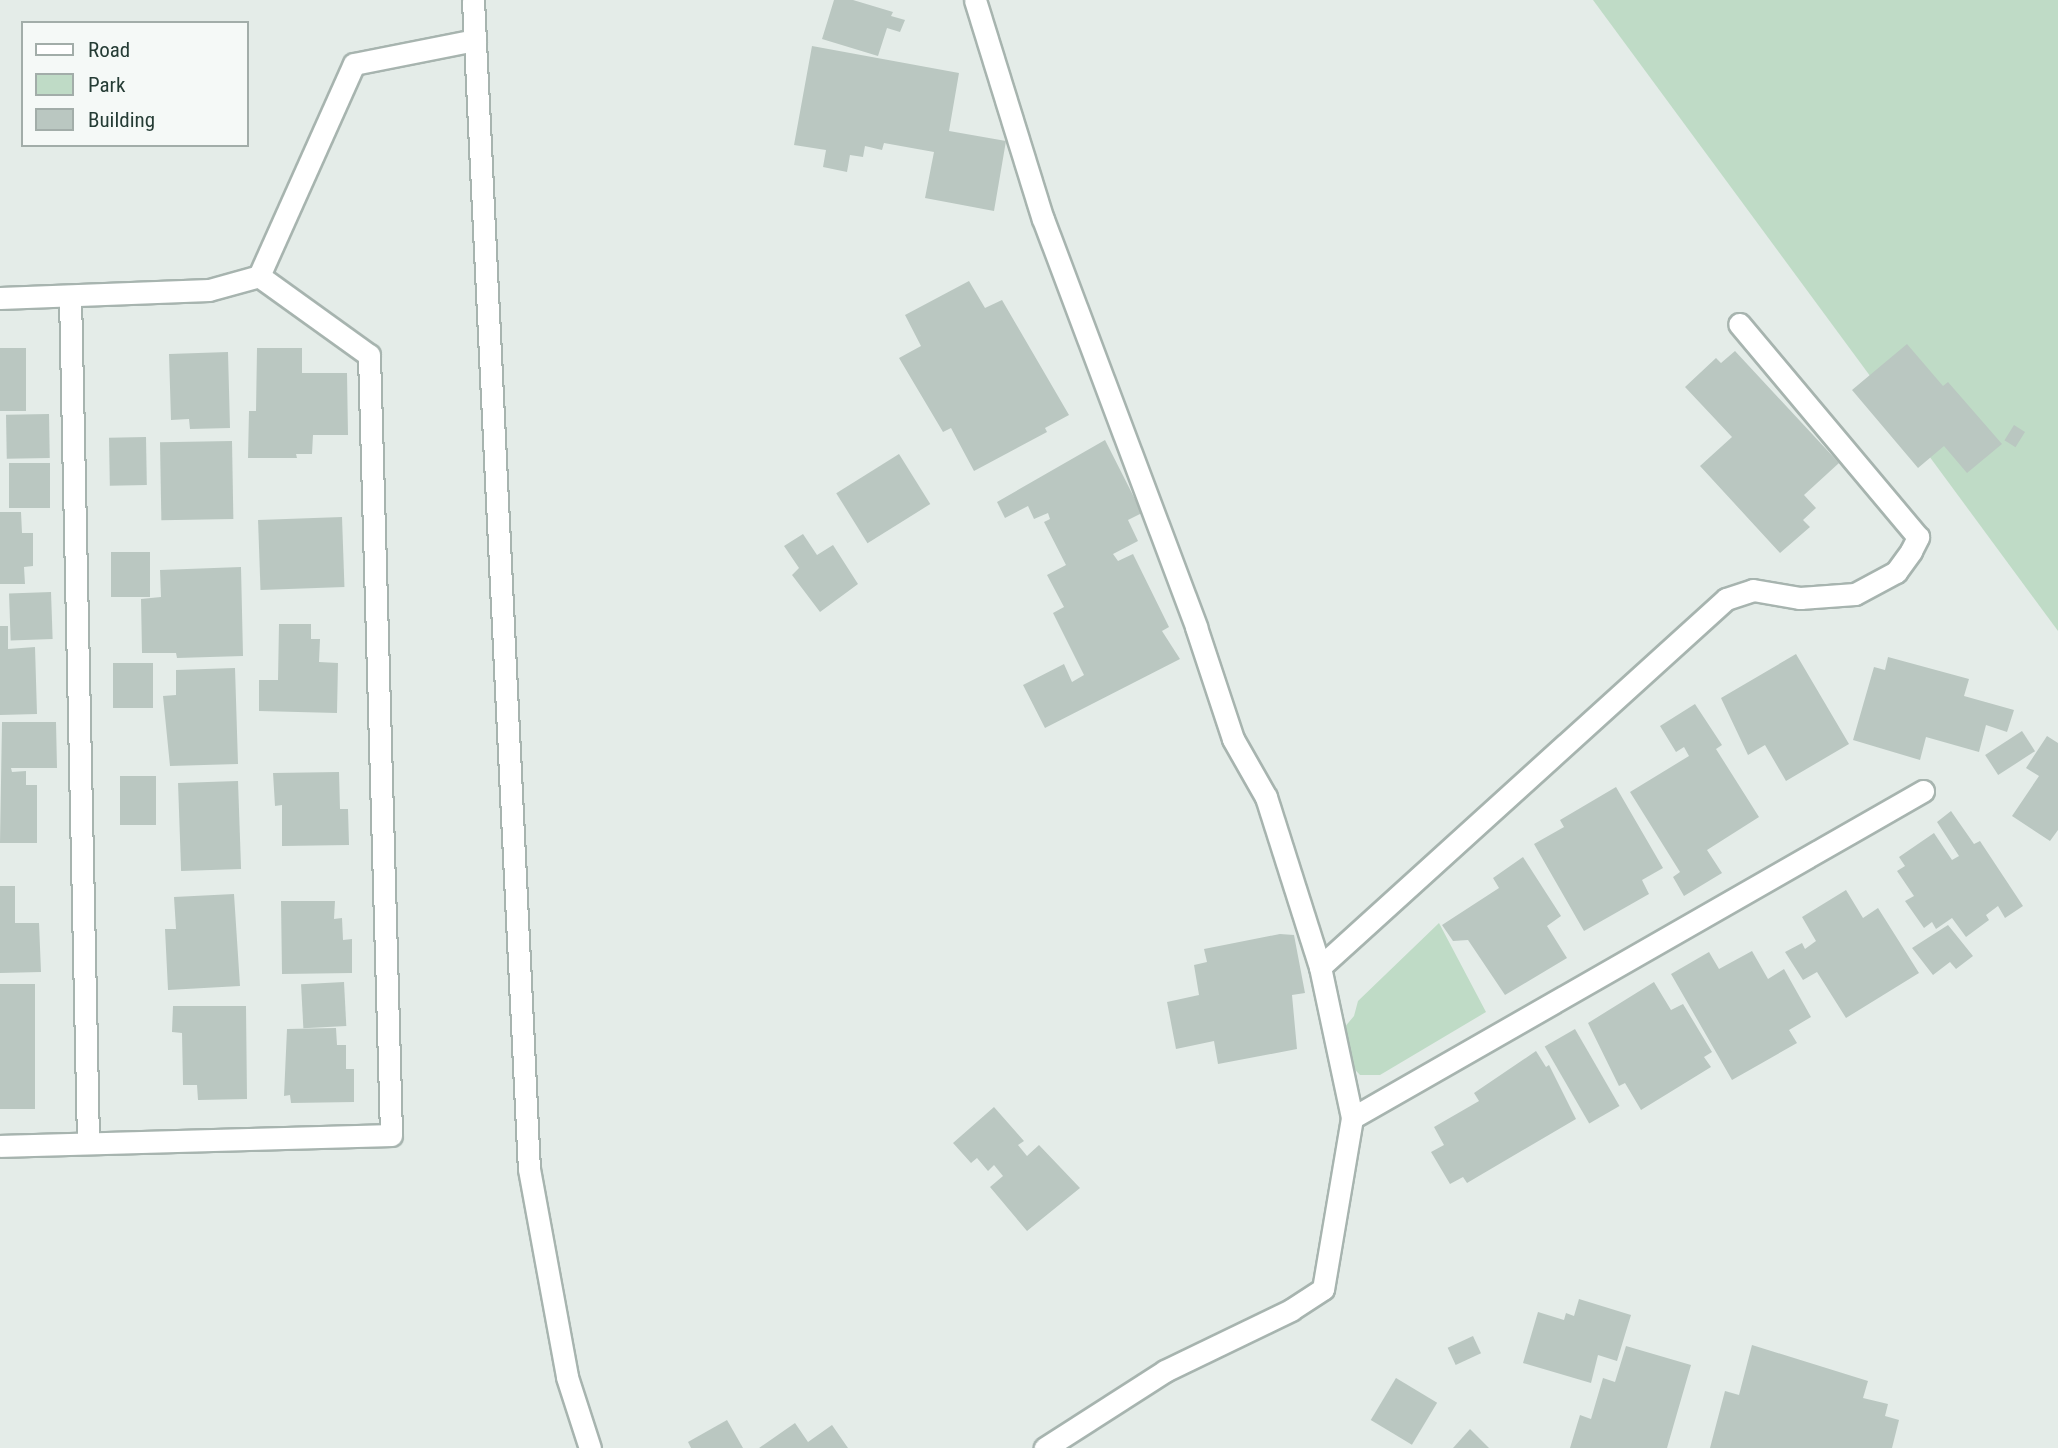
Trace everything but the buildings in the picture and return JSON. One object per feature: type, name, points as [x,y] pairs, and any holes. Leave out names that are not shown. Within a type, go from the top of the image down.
[{"type":"street","points":[[473,0],[529,1169],[567,1377],[590,1448]]},
{"type":"street","points":[[975,0],[1043,219],[1196,627],[1233,739],[1266,797],[1320,967],[1352,1118],[1323,1289],[1291,1310],[1165,1371],[1045,1448]]},
{"type":"street","points":[[259,276],[354,64],[475,40]]},
{"type":"street","points":[[0,298],[209,290],[259,276]]},
{"type":"street","points":[[0,1146],[391,1135],[369,355],[259,276]]},
{"type":"street","points":[[70,296],[88,1143]]},
{"type":"street","points":[[1320,967],[1726,599],[1753,590],[1800,598],[1855,594],[1896,572],[1911,551],[1918,537],[1738,324]]},
{"type":"street","points":[[1352,1118],[1923,791]]},
{"type":"green space","points":[[1593,0],[2058,0],[2058,631]]},
{"type":"green space","points":[[1439,923],[1486,1012],[1380,1075],[1360,1075],[1347,1061],[1338,1035],[1354,1016],[1358,1001]]}]
